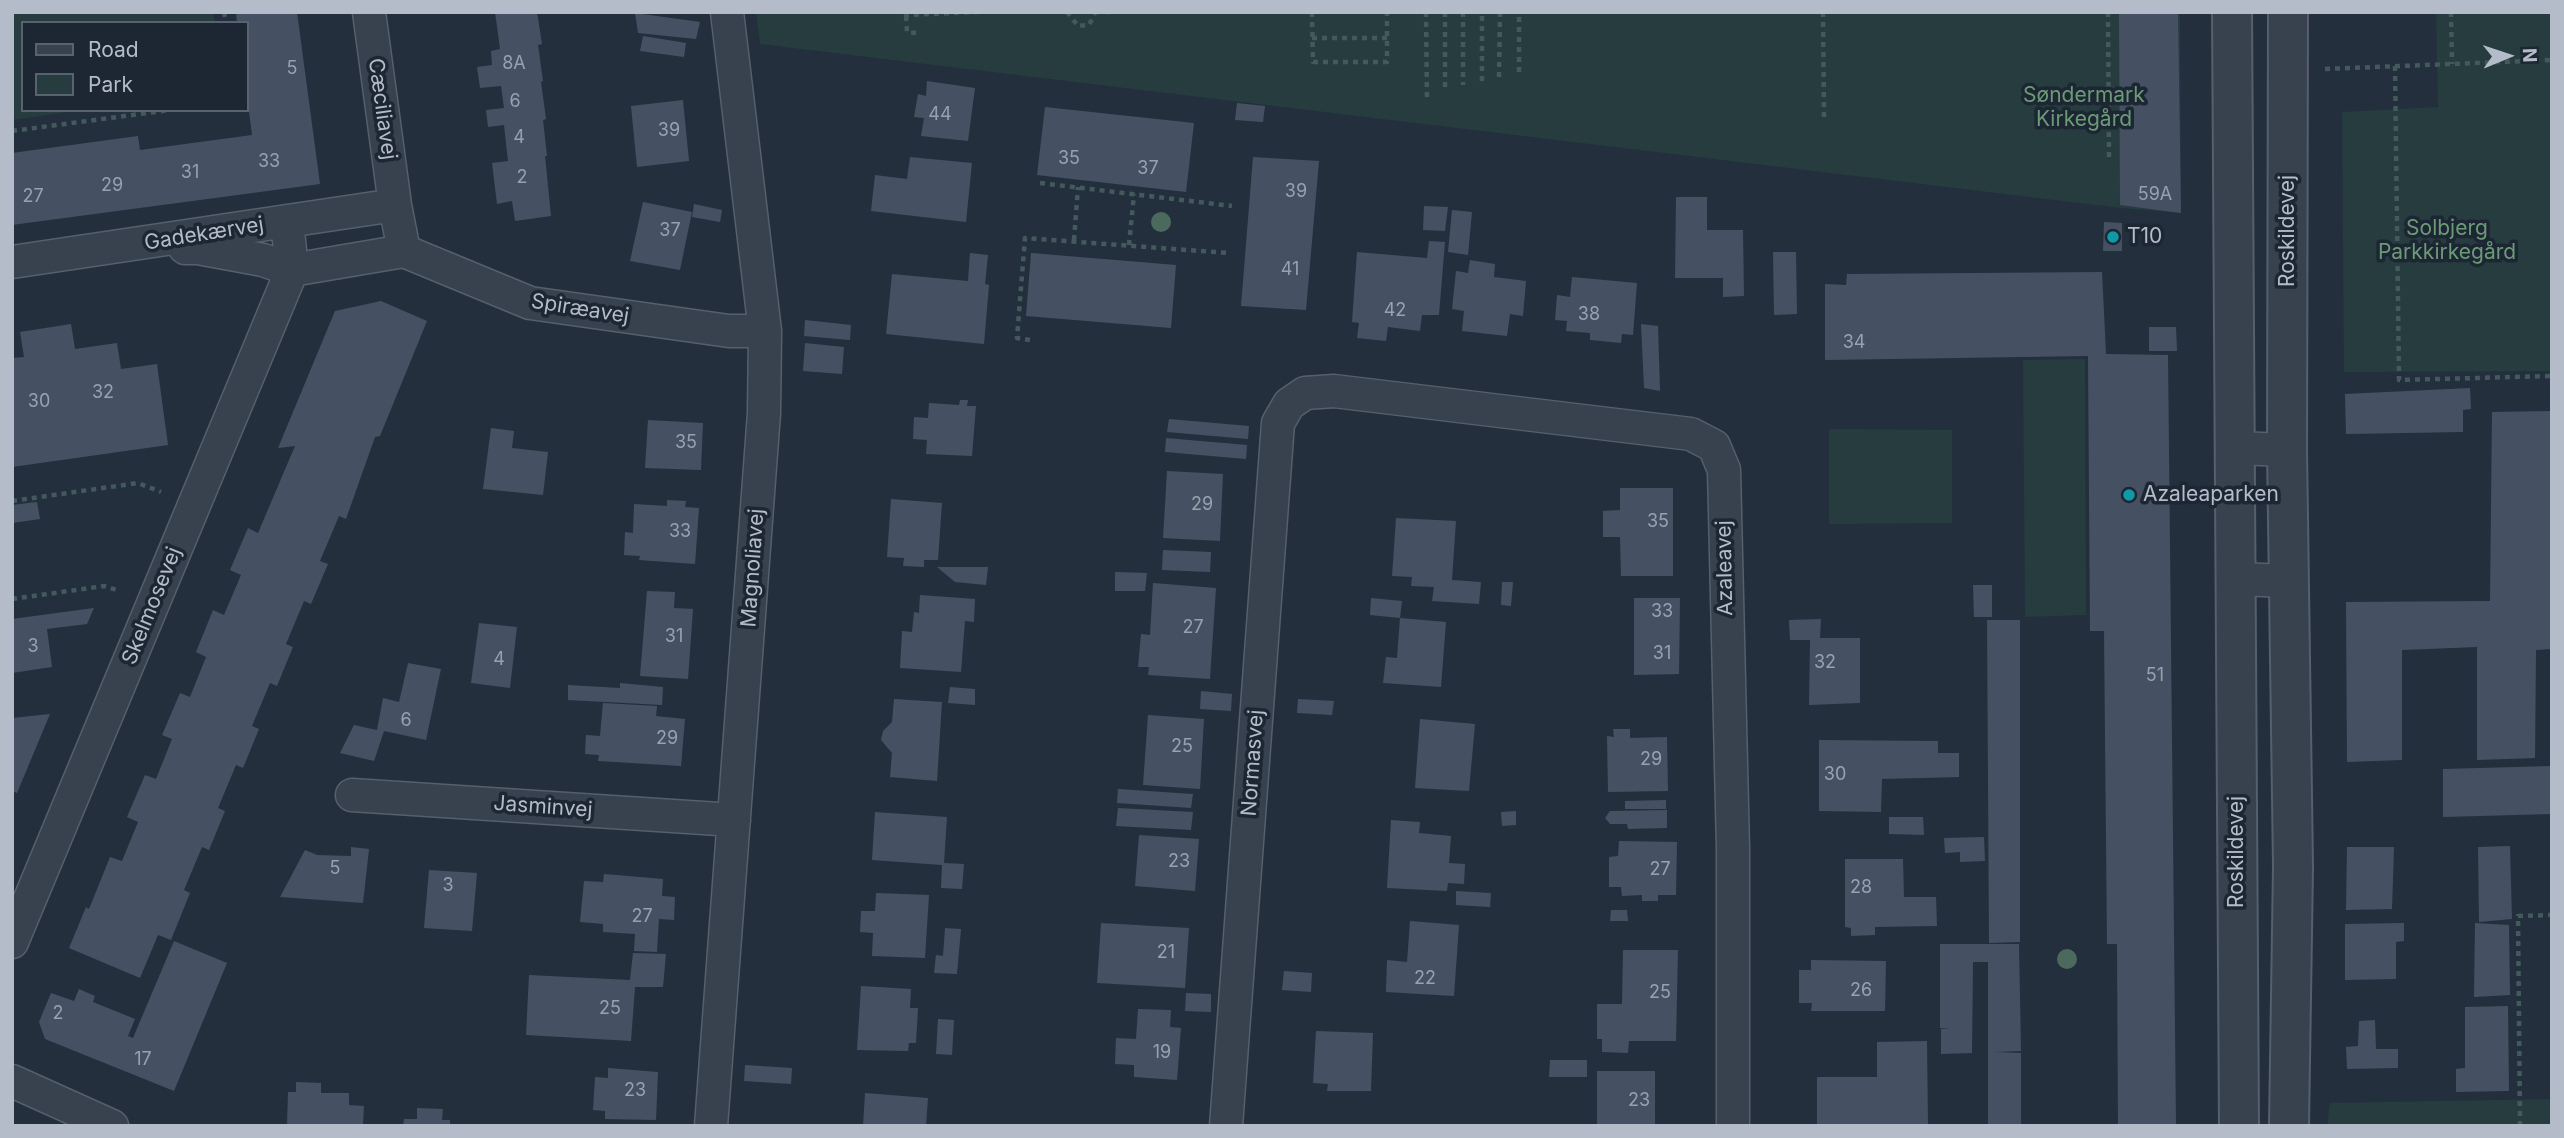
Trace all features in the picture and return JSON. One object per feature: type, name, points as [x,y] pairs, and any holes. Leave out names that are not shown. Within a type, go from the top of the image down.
[{"type":"street","name":"Cæciliavej","points":[[369,12],[395,205]]},
{"type":"street","name":"Magnoliavej","points":[[711,1126],[764,413],[765,331],[727,12]]},
{"type":"street","name":"Roskildevej","points":[[2232,12],[2239,1126]]},
{"type":"street","name":"Roskildevej","points":[[2288,12],[2287,450],[2293,866],[2289,1126]]},
{"type":"street","name":"Gadekærvej","points":[[12,262],[395,205]]},
{"type":"street","points":[[395,205],[404,251]]},
{"type":"street","name":"Gadekærvej","points":[[287,221],[292,270]]},
{"type":"street","name":"Gadekærvej","points":[[121,247],[198,248],[263,260],[292,270],[404,251]]},
{"type":"street","name":"Spiræavej","points":[[404,251],[530,303],[729,331],[765,331]]},
{"type":"street","name":"Skelmosevej","points":[[12,942],[292,270]]},
{"type":"street","name":"Azaleavej","points":[[1289,404],[1305,393],[1334,391],[1691,434],[1714,446],[1724,470],[1733,849],[1733,1126]]},
{"type":"street","name":"Normasvej","points":[[1226,1126],[1278,423],[1289,404]]},
{"type":"street","points":[[2236,449],[2287,450]]},
{"type":"street","points":[[2237,579],[2289,581]]},
{"type":"street","name":"Jasminvej","points":[[352,795],[734,820]]},
{"type":"street","points":[[12,1081],[112,1126]]},
{"type":"path","points":[[916,33],[906,32],[906,13],[978,12]]},
{"type":"path","points":[[1067,12],[1078,26],[1089,25],[1095,12],[1112,12]]},
{"type":"path","points":[[1312,12],[1312,62],[1387,62],[1387,12]]},
{"type":"path","points":[[1426,12],[1427,100]]},
{"type":"path","points":[[1445,12],[1445,89]]},
{"type":"path","points":[[1463,12],[1463,85]]},
{"type":"path","points":[[1482,12],[1482,81]]},
{"type":"path","points":[[1499,77],[1500,12]]},
{"type":"path","points":[[1519,12],[1519,72]]},
{"type":"path","points":[[1823,12],[1824,119]]},
{"type":"path","points":[[2108,12],[2109,157]]},
{"type":"path","points":[[2451,12],[2452,64]]},
{"type":"path","points":[[1312,38],[1387,38]]},
{"type":"path","points":[[2288,70],[2552,60]]},
{"type":"path","points":[[2395,66],[2399,380],[2552,376]]},
{"type":"path","points":[[12,131],[155,112]]},
{"type":"path","points":[[1040,183],[1231,206]]},
{"type":"path","points":[[1074,240],[1078,187]]},
{"type":"path","points":[[1129,245],[1133,194]]},
{"type":"path","points":[[1030,340],[1017,338],[1025,238],[1228,253]]},
{"type":"path","points":[[12,501],[138,483],[194,506]]},
{"type":"path","points":[[12,599],[104,586],[154,602]]},
{"type":"path","points":[[2520,1126],[2518,916],[2552,915]]},
{"type":"green space","points":[[12,12],[213,12],[215,21],[21,21],[21,112],[68,112],[12,120]]},
{"type":"green space","name":"Søndermark Kirkegård","points":[[756,12],[2180,12],[2181,213],[2121,208],[760,44]]},
{"type":"green space","name":"Solbjerg Parkkirkegård","points":[[2436,12],[2552,12],[2552,371],[2344,372],[2342,112],[2438,107]]},
{"type":"green space","points":[[2085,359],[2086,615],[2025,617],[2023,360]]},
{"type":"green space","points":[[1829,429],[1952,430],[1952,523],[1829,524]]},
{"type":"green space","points":[[2552,1099],[2552,1126],[2327,1126],[2330,1103]]},
{"type":"building","points":[[236,12],[297,12],[320,184],[12,225],[12,153],[138,136],[140,150],[252,135],[248,104],[248,21],[237,21]]},
{"type":"building","points":[[495,12],[537,12],[542,44],[538,45],[546,119],[543,120],[551,216],[515,221],[512,201],[497,204],[492,163],[508,161],[504,125],[488,127],[486,110],[504,108],[501,86],[480,88],[477,67],[492,65],[491,51],[500,49]]},
{"type":"building","points":[[2119,12],[2178,12],[2181,213],[2120,205]]},
{"type":"building","points":[[635,13],[700,22],[696,39],[638,33]]},
{"type":"building","points":[[643,36],[686,43],[684,57],[640,51]]},
{"type":"building","points":[[927,81],[975,88],[968,141],[921,136],[924,118],[914,117],[918,94],[926,96]]},
{"type":"building","points":[[683,100],[689,161],[637,167],[631,106]]},
{"type":"building","points":[[1237,103],[1265,106],[1263,122],[1235,120]]},
{"type":"building","points":[[1045,107],[1194,123],[1186,192],[1037,175]]},
{"type":"building","points":[[910,157],[972,163],[966,222],[871,211],[875,175],[907,179]]},
{"type":"building","points":[[1253,157],[1319,161],[1306,310],[1241,306]]},
{"type":"building","points":[[1676,197],[1707,197],[1707,230],[1743,230],[1744,296],[1723,297],[1723,278],[1675,278]]},
{"type":"building","points":[[643,202],[692,212],[680,270],[630,261]]},
{"type":"building","points":[[694,204],[722,210],[720,222],[692,217]]},
{"type":"building","points":[[1424,206],[1448,207],[1445,231],[1423,230]]},
{"type":"building","points":[[1452,210],[1472,212],[1468,255],[1448,252]]},
{"type":"building","name":"T10","points":[[2104,222],[2122,223],[2122,251],[2103,251]]},
{"type":"building","points":[[1429,241],[1445,242],[1439,315],[1422,315],[1420,331],[1388,327],[1386,341],[1357,338],[1359,323],[1352,322],[1357,252],[1427,258]]},
{"type":"building","points":[[1773,252],[1796,252],[1797,314],[1774,315]]},
{"type":"building","points":[[970,253],[988,255],[985,284],[989,285],[984,344],[886,334],[892,274],[968,281]]},
{"type":"building","points":[[1031,253],[1176,265],[1171,328],[1026,316]]},
{"type":"building","points":[[1470,260],[1495,264],[1494,277],[1526,281],[1523,316],[1510,314],[1507,336],[1462,331],[1464,311],[1452,309],[1456,271],[1468,273]]},
{"type":"building","points":[[2102,272],[2106,354],[2168,355],[2176,1126],[2118,1126],[2117,944],[2107,944],[2104,631],[2090,631],[2088,356],[1825,360],[1825,284],[1846,285],[1847,274]]},
{"type":"building","points":[[1572,277],[1637,283],[1633,335],[1622,334],[1621,343],[1590,340],[1590,333],[1566,331],[1567,321],[1555,320],[1557,295],[1570,297]]},
{"type":"building","points":[[381,301],[427,321],[380,436],[375,437],[346,519],[339,516],[320,561],[328,564],[311,604],[304,601],[286,644],[293,647],[277,686],[270,683],[252,726],[259,729],[243,768],[236,765],[218,808],[225,811],[209,850],[202,847],[184,890],[190,893],[171,940],[158,935],[140,978],[69,948],[86,907],[89,909],[110,857],[122,861],[138,822],[127,817],[145,775],[156,779],[172,739],[162,735],[180,693],[190,697],[206,657],[196,652],[213,610],[224,615],[241,575],[230,570],[248,528],[258,533],[295,446],[278,448],[335,311]]},
{"type":"building","points":[[805,320],[851,325],[850,340],[804,336]]},
{"type":"building","points":[[71,324],[75,349],[117,343],[121,369],[157,364],[168,445],[12,467],[12,358],[24,357],[20,332]]},
{"type":"building","points":[[1641,324],[1658,326],[1660,391],[1644,388]]},
{"type":"building","points":[[2149,327],[2176,327],[2177,351],[2149,351]]},
{"type":"building","points":[[805,343],[844,347],[842,374],[803,371]]},
{"type":"building","points":[[2470,388],[2471,409],[2463,410],[2463,432],[2346,434],[2345,394]]},
{"type":"building","points":[[960,400],[968,400],[967,406],[976,406],[972,456],[926,454],[927,440],[913,439],[914,417],[928,418],[929,403],[959,405]]},
{"type":"building","points":[[2552,411],[2552,649],[2536,650],[2535,758],[2477,760],[2477,647],[2402,650],[2402,760],[2347,762],[2346,602],[2490,601],[2492,412]]},
{"type":"building","points":[[1169,419],[1249,426],[1248,439],[1167,432]]},
{"type":"building","points":[[648,420],[703,423],[701,470],[645,468]]},
{"type":"building","points":[[491,428],[514,431],[512,448],[548,452],[543,495],[483,489]]},
{"type":"building","points":[[1166,438],[1247,445],[1246,459],[1165,452]]},
{"type":"building","points":[[1167,471],[1223,474],[1220,541],[1163,538]]},
{"type":"building","points":[[1620,488],[1673,488],[1673,576],[1621,576],[1620,537],[1603,537],[1603,511],[1620,510]]},
{"type":"building","points":[[891,499],[942,503],[938,560],[924,560],[924,567],[903,566],[904,558],[887,557]]},
{"type":"building","points":[[667,500],[686,501],[685,507],[699,508],[695,564],[639,560],[640,556],[624,555],[625,532],[633,533],[634,504],[667,506]]},
{"type":"building","points":[[37,502],[40,519],[12,523],[12,505]]},
{"type":"building","points":[[1396,518],[1456,521],[1452,580],[1481,582],[1479,604],[1432,601],[1434,587],[1411,586],[1412,577],[1392,576]]},
{"type":"building","points":[[1163,550],[1211,552],[1210,572],[1162,570]]},
{"type":"building","points":[[937,567],[988,567],[986,585],[955,582]]},
{"type":"building","points":[[1115,572],[1147,573],[1145,591],[1115,591]]},
{"type":"building","points":[[1502,582],[1513,582],[1511,606],[1501,605]]},
{"type":"building","points":[[1153,583],[1216,588],[1210,679],[1148,675],[1149,667],[1138,667],[1141,634],[1150,635]]},
{"type":"building","points":[[1973,585],[1992,585],[1992,617],[1974,617]]},
{"type":"building","points":[[647,591],[675,592],[674,608],[693,609],[688,679],[640,676]]},
{"type":"building","points":[[920,595],[975,599],[974,622],[965,621],[961,672],[900,668],[902,631],[912,632],[914,612],[919,613]]},
{"type":"building","points":[[1371,598],[1402,601],[1400,618],[1370,615]]},
{"type":"building","points":[[1634,598],[1680,598],[1679,674],[1634,675]]},
{"type":"building","points":[[94,608],[87,624],[47,629],[52,667],[12,673],[12,619]]},
{"type":"building","points":[[1400,618],[1446,622],[1441,687],[1383,683],[1386,657],[1397,658]]},
{"type":"building","points":[[1821,619],[1820,638],[1860,638],[1860,703],[1809,705],[1810,640],[1790,640],[1789,620]]},
{"type":"building","points":[[1987,620],[2020,620],[2020,942],[1989,943]]},
{"type":"building","points":[[479,623],[517,627],[510,688],[471,683]]},
{"type":"building","points":[[408,663],[441,669],[426,740],[384,731],[374,761],[340,753],[354,725],[377,730],[383,698],[399,702]]},
{"type":"building","points":[[620,683],[663,687],[662,705],[568,700],[568,685],[620,688]]},
{"type":"building","points":[[950,687],[975,689],[975,705],[948,703]]},
{"type":"building","points":[[1201,691],[1232,694],[1231,711],[1200,709]]},
{"type":"building","points":[[894,699],[942,702],[937,781],[890,777],[892,753],[881,740],[883,731],[892,722]]},
{"type":"building","points":[[1298,699],[1334,701],[1332,715],[1297,713]]},
{"type":"building","points":[[603,703],[657,706],[656,716],[685,719],[681,766],[598,761],[599,755],[585,754],[586,735],[600,736]]},
{"type":"building","points":[[50,714],[17,793],[12,791],[12,718]]},
{"type":"building","points":[[1148,715],[1204,719],[1200,789],[1143,785]]},
{"type":"building","points":[[1420,719],[1475,724],[1469,791],[1415,788]]},
{"type":"building","points":[[1613,729],[1630,729],[1630,738],[1667,737],[1668,791],[1608,792],[1607,736],[1614,737]]},
{"type":"building","points":[[1819,740],[1938,741],[1938,753],[1959,753],[1959,777],[1882,779],[1881,812],[1819,811]]},
{"type":"building","points":[[2552,766],[2552,814],[2443,817],[2443,769]]},
{"type":"building","points":[[1118,789],[1193,794],[1191,808],[1117,803]]},
{"type":"building","points":[[1666,800],[1666,809],[1625,809],[1625,801]]},
{"type":"building","points":[[1118,808],[1193,812],[1191,830],[1116,826]]},
{"type":"building","points":[[1667,810],[1667,828],[1628,829],[1627,824],[1610,824],[1605,818],[1610,811]]},
{"type":"building","points":[[1516,811],[1516,825],[1502,826],[1501,812]]},
{"type":"building","points":[[875,812],[947,817],[944,863],[964,864],[962,889],[941,888],[942,865],[872,860]]},
{"type":"building","points":[[1889,817],[1923,817],[1924,835],[1889,834]]},
{"type":"building","points":[[1391,820],[1420,822],[1419,833],[1451,836],[1449,863],[1465,864],[1464,884],[1448,883],[1447,891],[1387,888]]},
{"type":"building","points":[[1139,835],[1199,839],[1195,891],[1135,886]]},
{"type":"building","points":[[1984,837],[1985,861],[1960,862],[1960,852],[1945,853],[1944,838]]},
{"type":"building","points":[[1619,841],[1677,842],[1676,895],[1658,895],[1658,901],[1642,901],[1642,895],[1622,896],[1621,887],[1609,887],[1609,857],[1618,856]]},
{"type":"building","points":[[2510,846],[2512,919],[2479,922],[2478,847]]},
{"type":"building","points":[[351,847],[369,849],[363,903],[280,897],[305,850],[317,855],[351,856]]},
{"type":"building","points":[[2347,847],[2394,847],[2392,909],[2346,910]]},
{"type":"building","points":[[1845,859],[1903,859],[1904,897],[1936,897],[1937,926],[1875,927],[1875,935],[1851,936],[1851,928],[1845,927]]},
{"type":"building","points":[[429,870],[477,873],[472,931],[424,928]]},
{"type":"building","points":[[604,874],[663,879],[662,896],[675,897],[674,920],[659,919],[657,952],[634,951],[635,934],[603,932],[603,924],[580,922],[584,881],[603,882]]},
{"type":"building","points":[[1456,891],[1491,893],[1490,907],[1456,905]]},
{"type":"building","points":[[876,893],[929,895],[925,958],[872,956],[873,933],[860,932],[861,911],[875,911]]},
{"type":"building","points":[[1611,910],[1627,910],[1628,921],[1610,921]]},
{"type":"building","points":[[1410,921],[1459,925],[1454,996],[1386,992],[1387,960],[1407,962]]},
{"type":"building","points":[[1101,923],[1189,928],[1185,988],[1097,983]]},
{"type":"building","points":[[2404,923],[2404,941],[2396,942],[2396,979],[2345,980],[2345,924]]},
{"type":"building","points":[[2475,923],[2509,925],[2510,995],[2474,997]]},
{"type":"building","points":[[945,928],[961,929],[957,974],[934,973],[936,955],[943,956]]},
{"type":"building","points":[[174,941],[227,963],[174,1091],[45,1039],[39,1022],[51,993],[74,1001],[79,989],[95,996],[93,1002],[135,1019],[128,1036],[133,1038]]},
{"type":"building","points":[[1940,944],[2019,944],[2021,1051],[1995,1052],[2021,1053],[2021,1126],[1988,1126],[1988,962],[1973,962],[1972,1053],[1941,1054],[1941,1029],[1950,1029],[1940,1028]]},
{"type":"building","points":[[1623,950],[1678,950],[1676,1041],[1629,1041],[1628,1053],[1602,1052],[1602,1039],[1597,1039],[1597,1004],[1622,1004]]},
{"type":"building","points":[[633,953],[666,954],[663,987],[635,987],[631,1041],[526,1035],[529,975],[630,980]]},
{"type":"building","points":[[1811,960],[1886,961],[1885,1011],[1811,1011],[1812,1003],[1799,1003],[1799,970],[1811,970]]},
{"type":"building","points":[[1284,971],[1312,973],[1311,992],[1282,990]]},
{"type":"building","points":[[861,986],[911,989],[910,1008],[918,1008],[916,1043],[909,1043],[908,1051],[857,1050]]},
{"type":"building","points":[[1186,993],[1211,994],[1211,1012],[1185,1011]]},
{"type":"building","points":[[2508,1006],[2509,1091],[2456,1092],[2456,1069],[2465,1068],[2465,1007]]},
{"type":"building","points":[[1138,1009],[1171,1010],[1170,1027],[1181,1028],[1177,1080],[1134,1077],[1134,1065],[1115,1064],[1116,1038],[1136,1039]]},
{"type":"building","points":[[938,1019],[954,1020],[952,1055],[936,1054]]},
{"type":"building","points":[[2375,1020],[2376,1049],[2398,1049],[2398,1068],[2347,1069],[2346,1047],[2358,1046],[2359,1021]]},
{"type":"building","points":[[1316,1031],[1373,1033],[1371,1091],[1327,1091],[1328,1084],[1313,1083]]},
{"type":"building","points":[[1927,1041],[1928,1126],[1817,1126],[1817,1077],[1877,1077],[1877,1042]]},
{"type":"building","points":[[1550,1060],[1587,1060],[1587,1077],[1549,1077]]},
{"type":"building","points":[[745,1065],[792,1068],[791,1084],[744,1081]]},
{"type":"building","points":[[608,1068],[658,1072],[656,1120],[605,1119],[605,1111],[593,1110],[595,1077],[608,1078]]},
{"type":"building","points":[[1597,1071],[1655,1071],[1655,1126],[1597,1126]]},
{"type":"building","points":[[296,1082],[321,1083],[321,1093],[349,1093],[349,1105],[364,1106],[363,1124],[287,1126],[288,1092],[296,1092]]},
{"type":"building","points":[[865,1093],[928,1098],[926,1126],[863,1126]]},
{"type":"building","points":[[417,1108],[443,1109],[442,1120],[450,1120],[450,1126],[403,1126],[404,1119],[417,1119]]},
{"type":"place","name":"T10","points":[[2113,237]]},
{"type":"place","name":"Azaleaparken","points":[[2129,495]]}]
